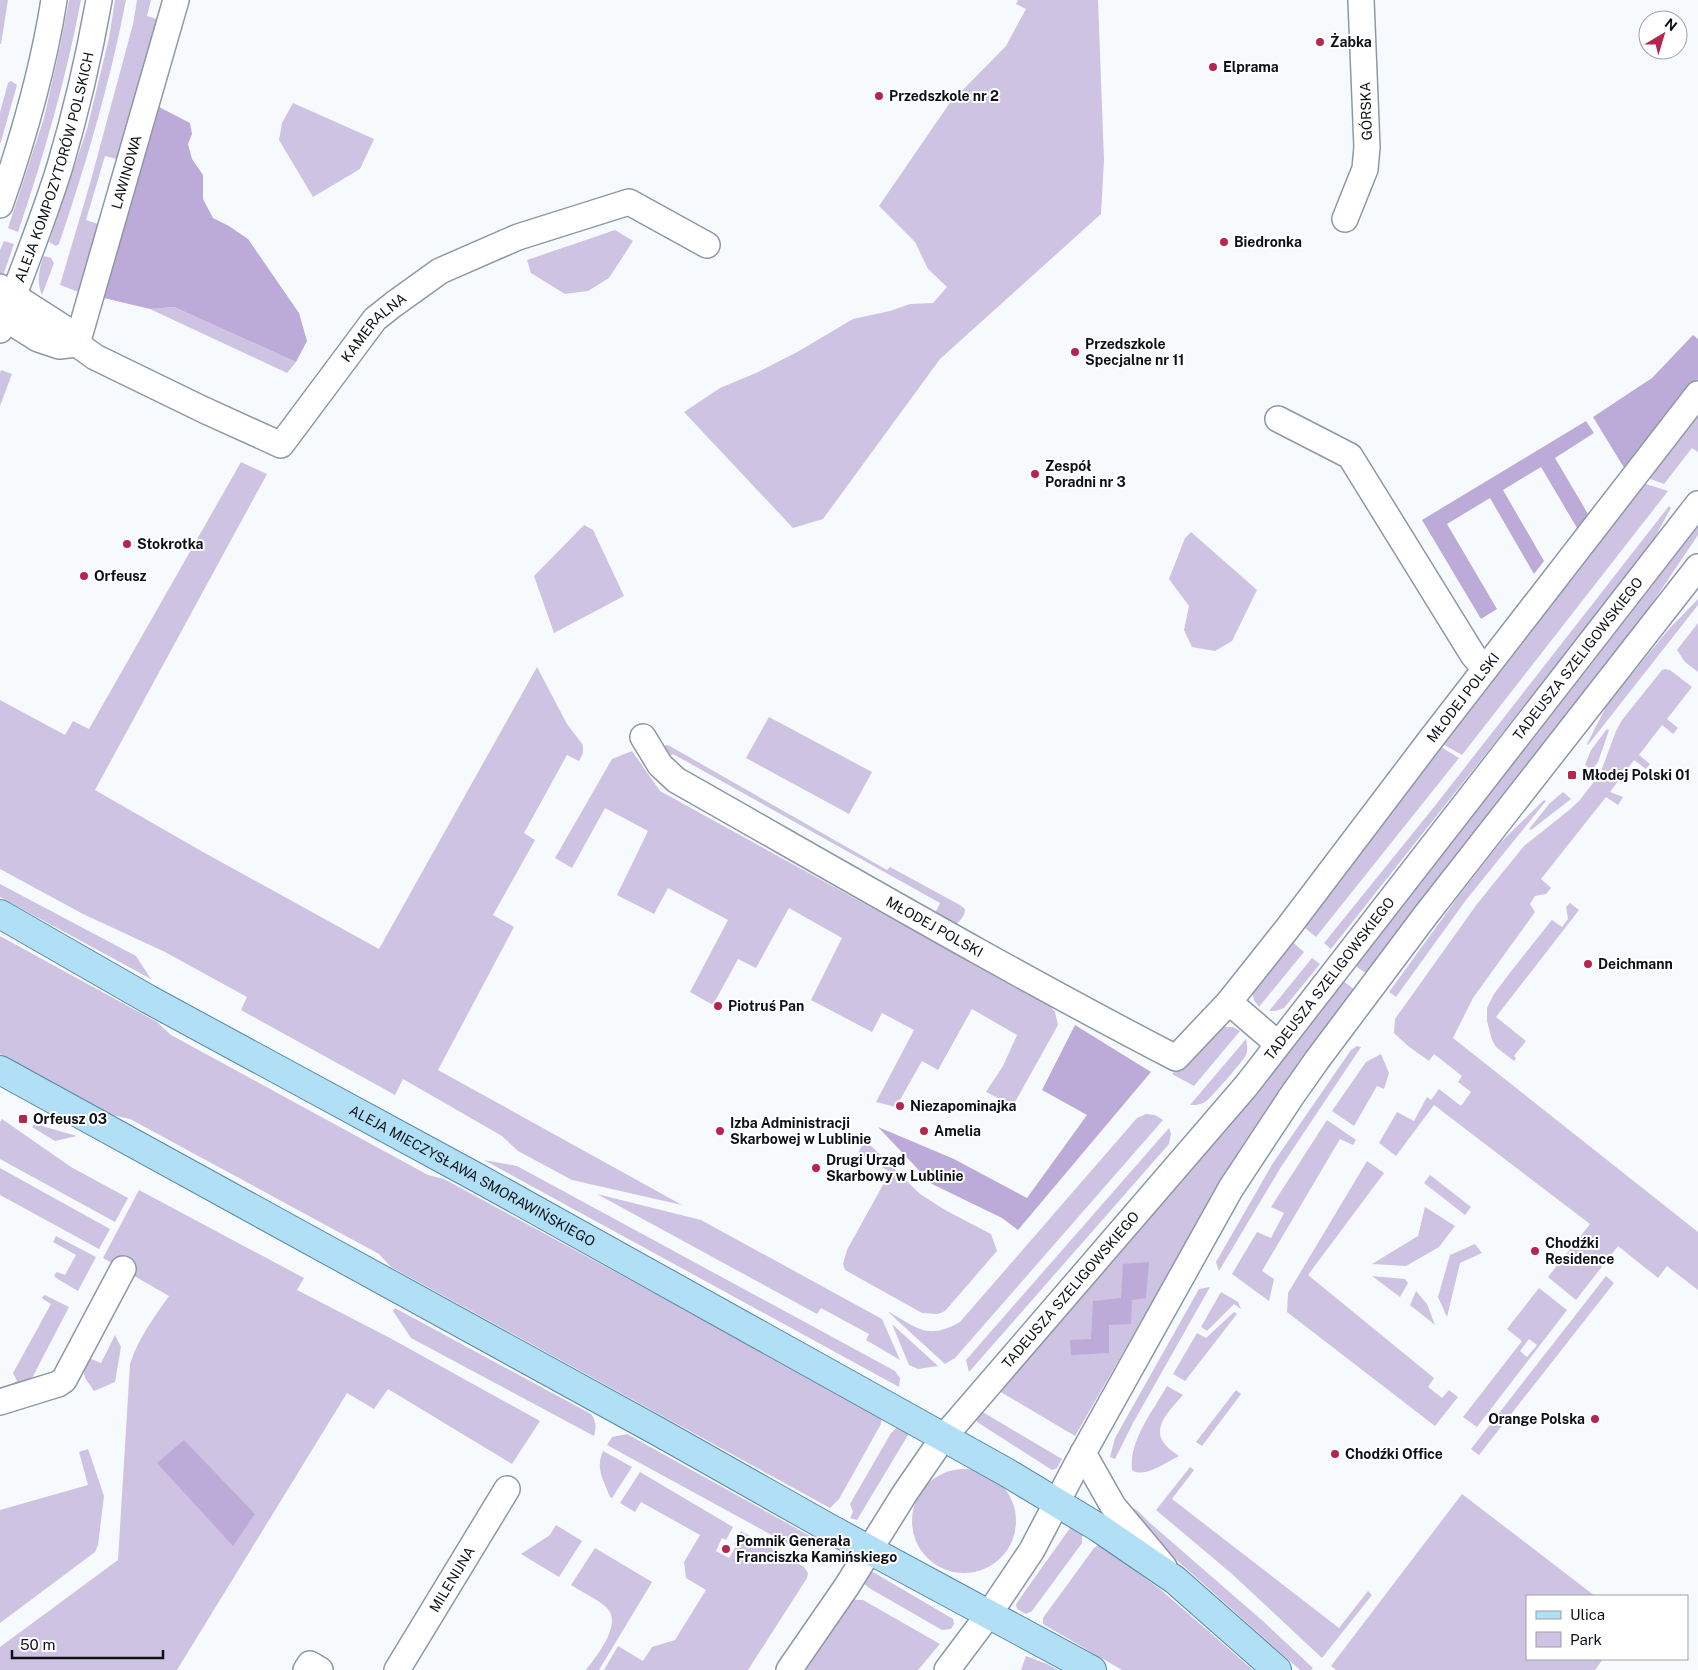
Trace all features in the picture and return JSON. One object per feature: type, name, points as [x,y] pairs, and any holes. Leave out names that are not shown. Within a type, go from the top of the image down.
[{"type":"main road","name":"ALEJA MIECZYSŁAWA SMORAWIŃSKIEGO","points":[[0,914],[148,999],[478,1178],[1006,1472],[1057,1503]]},
{"type":"main road","points":[[0,1070],[869,1550],[1092,1670]]},
{"type":"main road","points":[[1057,1503],[1099,1528],[1175,1580],[1277,1670]]},
{"type":"street","points":[[0,205],[18,152],[30,107],[50,26],[54,0]]},
{"type":"street","name":"ALEJA KOMPOZYTORÓW POLSKICH","points":[[4,309],[32,246],[60,166],[90,46],[99,0]]},
{"type":"street","name":"LAWINOWA","points":[[76,344],[176,0]]},
{"type":"street","name":"GÓRSKA","points":[[1345,219],[1365,170],[1367,147],[1360,0]]},
{"type":"street","name":"KAMERALNA","points":[[76,344],[124,372],[281,445],[375,319],[440,270],[518,236],[629,202],[706,245]]},
{"type":"street","points":[[4,309],[38,339],[59,346],[76,344]]},
{"type":"street","name":"MŁODEJ POLSKI","points":[[643,737],[660,765],[676,780],[967,946],[1176,1058],[1229,1002],[1698,394]]},
{"type":"street","points":[[1278,419],[1350,456],[1473,655],[1486,669]]},
{"type":"street","name":"TADEUSZA SZELIGOWSKIEGO","points":[[869,1550],[943,1438],[1246,1086],[1698,504]]},
{"type":"street","points":[[947,1670],[1032,1550],[1083,1453],[1231,1188],[1301,1082],[1425,916],[1698,568]]},
{"type":"street","points":[[1229,1002],[1278,1044]]},
{"type":"street","points":[[0,1402],[58,1384],[64,1380],[123,1269]]},
{"type":"street","points":[[1083,1453],[1113,1506],[1175,1580]]},
{"type":"street","name":"MILENIJNA","points":[[397,1670],[507,1489]]},
{"type":"street","points":[[789,1670],[847,1586],[869,1550]]},
{"type":"street","points":[[306,1670],[310,1664],[320,1670]]},
{"type":"green space","points":[[0,0],[8,0],[1,44],[0,44]]},
{"type":"green space","points":[[69,0],[81,0],[75,29],[54,117],[18,232],[8,228],[44,118]]},
{"type":"green space","points":[[115,0],[126,0],[113,62],[79,184],[59,244],[56,246],[49,242],[87,129],[109,38]]},
{"type":"green space","points":[[137,0],[151,0],[147,16],[160,20],[120,160],[105,156],[86,220],[101,225],[81,293],[60,285],[91,180],[133,24]]},
{"type":"green space","points":[[1018,0],[1098,0],[1104,160],[1101,214],[940,359],[823,519],[793,528],[684,412],[720,388],[756,373],[799,351],[853,319],[890,311],[910,304],[933,303],[947,287],[928,269],[915,242],[879,206],[949,104],[1006,46],[1026,9],[1016,4]]},
{"type":"green space","points":[[11,81],[17,85],[0,145],[0,112],[8,83]]},
{"type":"green space","points":[[293,103],[374,139],[360,169],[313,197],[279,140],[282,123]]},
{"type":"green space","points":[[615,230],[633,241],[609,278],[588,291],[565,294],[531,273],[527,260]]},
{"type":"green space","points":[[4,241],[14,244],[4,273],[0,275],[0,250]]},
{"type":"green space","points":[[44,256],[51,258],[54,263],[42,295],[39,275]]},
{"type":"green space","points":[[174,307],[296,362],[287,373],[150,309]]},
{"type":"green space","points":[[1,370],[12,374],[0,406],[0,373]]},
{"type":"green space","points":[[1698,409],[1698,452],[1692,448],[1664,484],[1645,477]]},
{"type":"green space","points":[[241,462],[267,474],[95,790],[379,949],[537,667],[567,724],[583,745],[583,753],[579,761],[567,755],[524,833],[535,840],[493,915],[514,927],[438,1070],[682,1205],[572,1180],[518,1151],[502,1136],[403,1079],[395,1095],[241,1010],[247,997],[165,952],[83,914],[0,869],[0,700],[65,735],[73,721],[89,729]]},
{"type":"green space","points":[[1646,484],[1668,491],[1462,755],[1441,743],[1639,486]]},
{"type":"green space","points":[[1669,506],[1671,508],[1649,548],[1331,949],[1324,943],[1434,807]]},
{"type":"green space","points":[[584,525],[593,530],[624,596],[554,633],[534,576]]},
{"type":"green space","points":[[1698,525],[1698,535],[1628,639],[1367,974],[1354,965]]},
{"type":"green space","points":[[1191,532],[1257,590],[1232,641],[1215,651],[1192,647],[1184,630],[1189,606],[1169,579],[1185,538]]},
{"type":"green space","points":[[1698,599],[1698,605],[1588,745],[1608,703],[1669,629]]},
{"type":"green space","points":[[1698,623],[1698,672],[1685,662],[1677,650]]},
{"type":"green space","points":[[1662,670],[1670,670],[1692,687],[1667,719],[1678,728],[1673,734],[1662,725],[1639,755],[1650,764],[1646,769],[1634,760],[1610,792],[1623,797],[1618,805],[1606,797],[1541,879],[1551,888],[1546,894],[1535,896],[1530,904],[1535,912],[1473,998],[1453,1038],[1698,1232],[1698,1290],[1667,1266],[1658,1278],[1618,1246],[1576,1300],[1548,1277],[1590,1224],[1434,1105],[1396,1156],[1379,1143],[1397,1112],[1414,1121],[1427,1097],[1431,1100],[1439,1089],[1461,1106],[1471,1092],[1458,1082],[1462,1076],[1434,1054],[1429,1061],[1394,1033],[1395,1019],[1477,904],[1524,846],[1579,801],[1600,774],[1622,720]]},
{"type":"green space","points":[[769,717],[872,772],[849,814],[746,758]]},
{"type":"green space","points":[[1607,729],[1609,730],[1598,762],[1592,770],[1585,765],[1591,750]]},
{"type":"green space","points":[[668,745],[887,870],[890,867],[960,905],[965,909],[961,920],[955,925],[934,915],[940,903],[673,754],[665,760],[661,746]]},
{"type":"green space","points":[[1438,745],[1459,758],[1316,937],[1300,924]]},
{"type":"green space","points":[[632,751],[660,791],[1050,1006],[1055,1012],[1058,1025],[1015,1102],[1008,1103],[986,1092],[1003,1066],[1017,1035],[972,1009],[938,1070],[922,1061],[896,1107],[876,1102],[914,1030],[882,1013],[872,1032],[811,1000],[842,938],[789,908],[756,968],[738,959],[713,1005],[690,992],[728,920],[668,888],[654,914],[617,895],[648,831],[605,808],[572,868],[555,858],[612,759]]},
{"type":"green space","points":[[1563,792],[1571,799],[1531,830],[1529,829],[1550,803]]},
{"type":"green space","points":[[1544,800],[1546,801],[1466,900],[1396,997],[1389,992],[1500,843]]},
{"type":"green space","points":[[0,884],[136,956],[151,979],[0,897]]},
{"type":"green space","points":[[1570,903],[1579,910],[1496,1017],[1526,1041],[1514,1056],[1516,1058],[1514,1061],[1496,1047],[1492,1040],[1487,1021],[1487,1008],[1494,994],[1551,921],[1562,927],[1568,919],[1566,907]]},
{"type":"green space","points":[[0,936],[157,1022],[171,1035],[428,1175],[444,1179],[882,1417],[881,1424],[839,1499],[830,1508],[391,1267],[379,1254],[130,1119],[112,1115],[0,1054]]},
{"type":"green space","points":[[1289,939],[1304,952],[1259,1007],[1254,1000],[1252,992]]},
{"type":"green space","points":[[1312,958],[1320,964],[1284,1008],[1269,1011]]},
{"type":"green space","points":[[1342,980],[1355,990],[1208,1205],[1075,1436],[999,1391]]},
{"type":"green space","points":[[1223,1027],[1233,1027],[1240,1031],[1194,1086],[1172,1074],[1213,1031]]},
{"type":"green space","points":[[1246,1039],[1246,1055],[1233,1072],[1205,1102],[1190,1105]]},
{"type":"green space","points":[[1357,1046],[1361,1047],[1281,1167],[1219,1271],[1216,1262],[1273,1163],[1351,1050]]},
{"type":"green space","points":[[1381,1054],[1389,1073],[1384,1089],[1377,1086],[1354,1126],[1332,1111],[1366,1062]]},
{"type":"green space","points":[[1146,1114],[1155,1115],[1163,1120],[955,1358],[945,1364],[887,1311],[922,1330],[938,1331],[960,1322],[1137,1118]]},
{"type":"green space","points":[[2,1119],[71,1167],[128,1198],[115,1222],[0,1159],[0,1122]]},
{"type":"green space","points":[[1327,1120],[1356,1140],[1353,1145],[1340,1139],[1262,1271],[1274,1279],[1269,1301],[1232,1274],[1257,1232],[1271,1238],[1284,1213],[1271,1207]]},
{"type":"green space","points":[[36,1121],[42,1126],[77,1136],[55,1141],[32,1127]]},
{"type":"green space","points":[[1169,1128],[1171,1134],[1169,1144],[969,1372],[966,1360]]},
{"type":"green space","points":[[865,1140],[920,1194],[945,1210],[991,1234],[997,1251],[945,1311],[938,1314],[922,1313],[845,1270],[843,1264],[847,1250],[890,1172],[858,1153]]},
{"type":"green space","points":[[484,1160],[517,1166],[895,1371],[900,1378],[899,1387]]},
{"type":"green space","points":[[1367,1161],[1384,1173],[1308,1275],[1434,1378],[1428,1387],[1442,1398],[1449,1390],[1458,1397],[1435,1426],[1287,1312],[1288,1293]]},
{"type":"green space","points":[[0,1168],[110,1229],[99,1249],[0,1195]]},
{"type":"green space","points":[[1430,1175],[1471,1207],[1465,1215],[1424,1183]]},
{"type":"green space","points":[[139,1190],[304,1278],[297,1290],[390,1338],[540,1421],[512,1464],[388,1389],[374,1409],[347,1393],[177,1670],[0,1670],[0,1647],[118,1560],[130,1364],[142,1337],[169,1296],[103,1258]]},
{"type":"green space","points":[[597,1194],[701,1220],[882,1319],[900,1360],[866,1340],[869,1334],[821,1308],[817,1314]]},
{"type":"green space","points":[[1425,1207],[1455,1226],[1439,1247],[1406,1266],[1372,1264],[1418,1236]]},
{"type":"green space","points":[[56,1236],[96,1257],[78,1291],[54,1275],[57,1272],[65,1275],[76,1255],[53,1242]]},
{"type":"green space","points":[[1475,1244],[1482,1253],[1460,1263],[1447,1317],[1438,1297],[1450,1255]]},
{"type":"green space","points":[[1372,1276],[1405,1279],[1408,1283],[1400,1297]]},
{"type":"green space","points":[[1606,1276],[1614,1283],[1479,1455],[1471,1449]]},
{"type":"green space","points":[[1210,1287],[1133,1423],[1115,1459],[1110,1457],[1115,1438],[1199,1289]]},
{"type":"green space","points":[[1539,1288],[1567,1310],[1477,1427],[1463,1417],[1522,1341],[1507,1329]],"holes":[[[1529,1339],[1537,1345],[1527,1357],[1520,1351]]]},
{"type":"green space","points":[[1416,1291],[1427,1304],[1435,1325],[1410,1305]]},
{"type":"green space","points":[[1221,1292],[1238,1302],[1241,1309],[1234,1304],[1207,1331],[1201,1327]]},
{"type":"green space","points":[[45,1295],[69,1307],[30,1382],[3,1389],[17,1381],[13,1373],[51,1304],[43,1299],[42,1297]]},
{"type":"green space","points":[[395,1308],[591,1414],[596,1425],[594,1436],[411,1338],[393,1311]]},
{"type":"green space","points":[[1234,1312],[1237,1314],[1185,1381],[1173,1374],[1197,1333],[1206,1338]]},
{"type":"green space","points":[[892,1324],[938,1366],[918,1369],[909,1365]]},
{"type":"green space","points":[[115,1335],[121,1347],[115,1382],[94,1391],[85,1378],[83,1369],[89,1358],[101,1363]]},
{"type":"green space","points":[[1167,1386],[1183,1395],[1165,1417],[1160,1430],[1161,1437],[1167,1447],[1179,1456],[1155,1469],[1137,1472],[1132,1470],[1134,1448],[1143,1426]]},
{"type":"green space","points":[[1236,1390],[1241,1394],[1202,1446],[1196,1442]]},
{"type":"green space","points":[[981,1411],[1062,1459],[1057,1468],[1052,1470],[977,1422],[976,1417]]},
{"type":"green space","points":[[899,1426],[907,1430],[908,1435],[857,1520],[850,1518],[853,1512],[850,1504],[891,1433]]},
{"type":"green space","points":[[627,1434],[810,1536],[808,1539],[790,1545],[607,1445],[612,1437]]},
{"type":"green space","points":[[88,1449],[104,1496],[98,1545],[95,1552],[0,1623],[0,1510],[88,1485],[79,1452]]},
{"type":"green space","points":[[603,1451],[632,1467],[612,1498],[600,1469]]},
{"type":"green space","points":[[1190,1467],[1194,1470],[1172,1499],[1339,1628],[1368,1591],[1372,1595],[1322,1658],[1232,1574],[1156,1510]]},
{"type":"green space","points":[[964,1469],[984,1473],[1001,1484],[1012,1501],[1016,1521],[1012,1541],[1001,1558],[984,1569],[964,1573],[944,1569],[927,1558],[916,1541],[912,1521],[916,1501],[927,1484],[944,1473]]},
{"type":"green space","points":[[640,1472],[733,1527],[726,1540],[722,1538],[716,1551],[729,1558],[736,1546],[734,1544],[741,1531],[804,1567],[808,1573],[807,1578],[748,1670],[604,1670],[618,1646],[643,1661],[652,1647],[675,1640],[706,1590],[686,1578],[684,1562],[700,1535],[641,1502],[635,1512],[620,1503]]},
{"type":"green space","points":[[1462,1494],[1594,1595],[1526,1595],[1526,1660],[1602,1660],[1595,1670],[1336,1670],[1331,1666]]},
{"type":"green space","points":[[1126,1508],[1137,1510],[1313,1668],[1311,1670],[1300,1670],[1143,1530]]},
{"type":"green space","points":[[556,1525],[582,1541],[559,1577],[521,1554],[550,1535]]},
{"type":"green space","points":[[1074,1526],[1085,1533],[1082,1536],[1082,1543],[1032,1611],[1026,1614],[1017,1609],[1016,1604],[1070,1528]]},
{"type":"green space","points":[[1100,1544],[1161,1590],[1253,1670],[1122,1670],[1043,1624],[1043,1618],[1094,1548]]},
{"type":"green space","points":[[595,1548],[652,1582],[599,1670],[586,1670],[606,1640],[612,1623],[611,1615],[604,1605],[571,1585]]},
{"type":"green space","points":[[873,1572],[953,1619],[954,1624],[951,1629],[942,1630],[869,1588],[862,1582],[868,1574]]},
{"type":"green space","points":[[852,1598],[863,1600],[940,1644],[918,1670],[806,1670]]},
{"type":"green space","points":[[1026,1656],[1047,1664],[1058,1670],[1021,1670]]},
{"type":"shaded area","points":[[159,107],[190,123],[192,134],[188,144],[192,159],[203,175],[203,199],[213,218],[248,239],[299,313],[307,341],[296,362],[174,307],[150,309],[104,298]]},
{"type":"shaded area","points":[[1693,335],[1698,339],[1698,379],[1637,460],[1626,471],[1593,417],[1652,378]]},
{"type":"shaded area","points":[[1586,421],[1594,433],[1555,458],[1588,514],[1577,528],[1541,467],[1503,490],[1544,561],[1534,574],[1490,498],[1447,524],[1497,609],[1481,619],[1422,520]]},
{"type":"shaded area","points":[[1075,1025],[1151,1072],[1018,1230],[1002,1218],[932,1184],[878,1127],[954,1159],[1027,1198],[1087,1115],[1042,1090]]},
{"type":"shaded area","points":[[1149,1262],[1146,1298],[1132,1300],[1131,1324],[1109,1325],[1109,1353],[1071,1355],[1070,1340],[1091,1339],[1093,1301],[1121,1298],[1123,1264]]},
{"type":"shaded area","points":[[184,1440],[255,1514],[233,1546],[157,1463]]},
{"type":"place","name":"Żabka","points":[[1320,42]]},
{"type":"place","name":"Elprama","points":[[1213,67]]},
{"type":"place","name":"Przedszkole nr 2","points":[[879,96]]},
{"type":"place","name":"Biedronka","points":[[1224,242]]},
{"type":"place","name":"Przedszkole Specjalne nr 11","points":[[1075,352]]},
{"type":"place","name":"Zespół Poradni nr 3","points":[[1035,474]]},
{"type":"place","name":"Stokrotka","points":[[127,544]]},
{"type":"place","name":"Orfeusz","points":[[84,576]]},
{"type":"place","name":"Młodej Polski 01","points":[[1572,775]]},
{"type":"place","name":"Deichmann","points":[[1588,964]]},
{"type":"place","name":"Piotruś Pan","points":[[718,1006]]},
{"type":"place","name":"Niezapominajka","points":[[900,1106]]},
{"type":"place","name":"Orfeusz 03","points":[[23,1119]]},
{"type":"place","name":"Izba Administracji Skarbowej w Lublinie","points":[[720,1131]]},
{"type":"place","name":"Amelia","points":[[924,1131]]},
{"type":"place","name":"Drugi Urząd Skarbowy w Lublinie","points":[[816,1168]]},
{"type":"place","name":"Chodźki Residence","points":[[1535,1251]]},
{"type":"place","name":"Orange Polska","points":[[1595,1419]]},
{"type":"place","name":"Chodźki Office","points":[[1335,1454]]},
{"type":"place","name":"Pomnik Generała Franciszka Kamińskiego","points":[[726,1549]]}]
